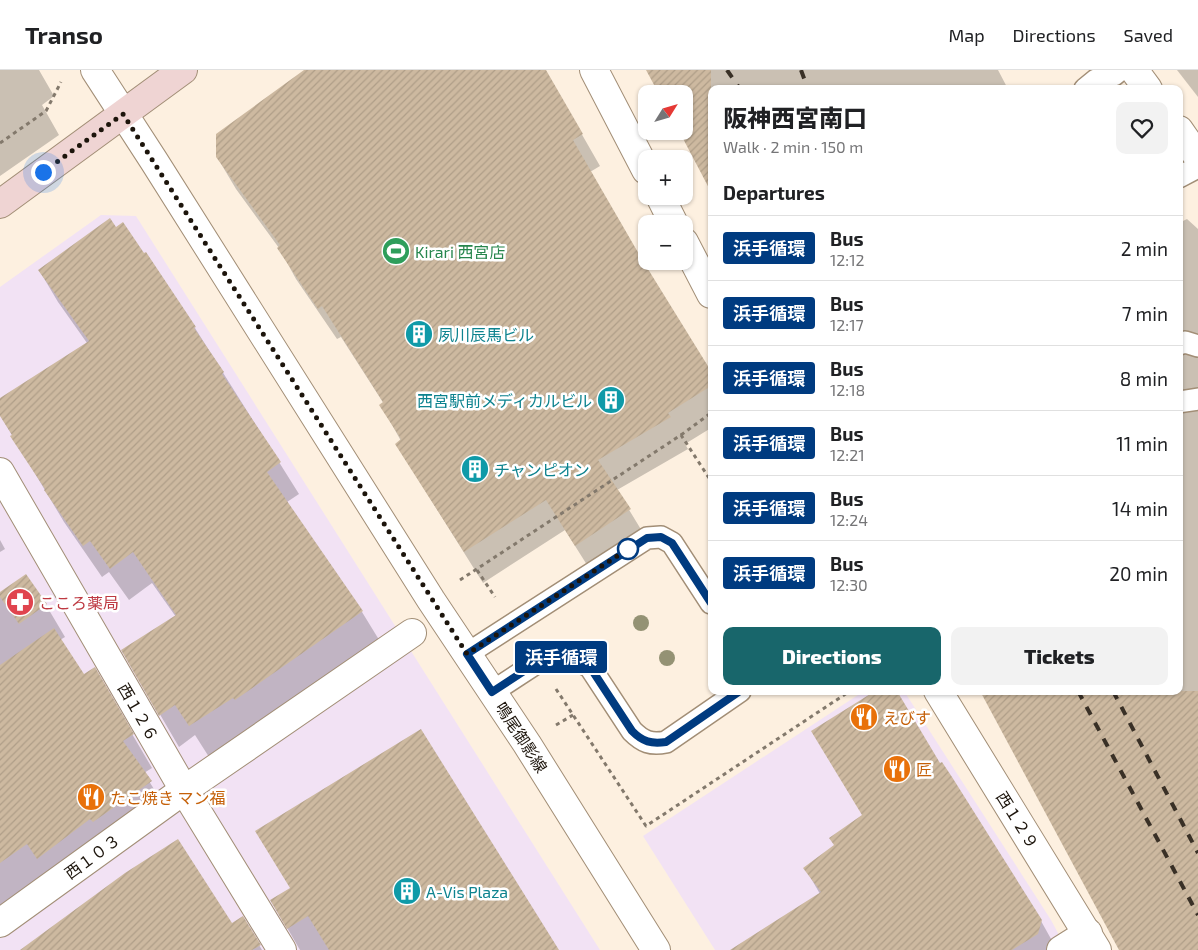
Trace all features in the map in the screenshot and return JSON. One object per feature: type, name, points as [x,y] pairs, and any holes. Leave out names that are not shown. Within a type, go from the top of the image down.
[{"type":"main road","points":[[0,204],[183,70]]},
{"type":"street","name":"鳴尾御影線","points":[[94,70],[656,950]]},
{"type":"street","points":[[594,70],[638,155]]},
{"type":"street","points":[[1120,76],[1139,85]]},
{"type":"street","points":[[1183,135],[1198,156]]},
{"type":"street","points":[[693,259],[708,288]]},
{"type":"street","name":"西１２６","points":[[0,472],[184,790],[282,950]]},
{"type":"street","name":"西１０３","points":[[0,922],[184,790],[412,633]]},
{"type":"street","name":"西１２９","points":[[940,695],[1093,942]]},
{"type":"street","points":[[1061,950],[1093,942]]},
{"type":"lane","points":[[1090,85],[1096,80],[1120,76]]},
{"type":"lane","points":[[1183,175],[1198,168]]},
{"type":"lane","points":[[1183,343],[1198,346]]},
{"type":"lane","points":[[1183,401],[1198,399]]},
{"type":"lane","points":[[467,654],[647,538],[661,537],[672,543],[708,598]]},
{"type":"lane","points":[[492,692],[538,662],[552,656],[572,657],[590,667],[632,731],[641,740],[653,744],[666,742],[734,695]]},
{"type":"path","points":[[0,143],[46,111],[61,82]]},
{"type":"path","points":[[454,585],[708,415]]},
{"type":"path","points":[[681,435],[708,476]]},
{"type":"path","points":[[477,570],[495,597]]},
{"type":"path","points":[[552,728],[573,715]]},
{"type":"shaded area","points":[[101,215],[136,216],[600,950],[0,950],[0,287]]},
{"type":"shaded area","points":[[858,695],[907,695],[1051,920],[1067,950],[715,950],[643,836]]},
{"type":"building","points":[[304,70],[546,70],[583,134],[573,140],[638,252],[638,270],[649,270],[708,366],[708,388],[668,413],[671,417],[598,460],[631,509],[575,546],[546,500],[464,552],[395,444],[401,439],[379,405],[383,402],[322,306],[318,309],[277,248],[280,245],[216,157],[216,134]]},
{"type":"building","points":[[646,70],[711,70],[711,85],[708,85],[708,186],[693,158],[693,150],[689,150],[684,140],[693,140],[693,85],[654,85]]},
{"type":"building","points":[[110,218],[116,227],[123,222],[144,253],[146,252],[196,327],[194,328],[224,372],[222,374],[281,462],[267,472],[363,611],[235,700],[233,698],[189,726],[175,705],[159,716],[121,650],[176,615],[133,552],[110,569],[90,541],[83,546],[44,490],[10,436],[12,435],[0,416],[0,398],[89,341],[38,270]]},
{"type":"building","points":[[26,574],[47,604],[19,624],[0,597],[0,592]]},
{"type":"building","points":[[54,628],[84,674],[95,667],[134,734],[123,741],[152,781],[93,822],[90,819],[37,859],[27,844],[0,863],[0,665]]},
{"type":"building","points":[[1183,691],[1198,691],[1198,950],[1119,950],[982,695],[1183,695]]},
{"type":"building","points":[[869,695],[899,695],[940,763],[942,762],[952,777],[1042,920],[1038,934],[1012,950],[730,950],[821,892],[803,868],[834,845],[829,838],[862,815],[811,731]]},
{"type":"building","name":"A-Vis Plaza","points":[[421,729],[559,950],[329,950],[308,916],[287,929],[270,900],[290,888],[255,831]]},
{"type":"building","points":[[178,839],[232,923],[243,916],[261,945],[252,950],[20,950],[125,873]]},
{"type":"railway","points":[[727,70],[737,85]]},
{"type":"railway","points":[[801,70],[807,85]]},
{"type":"railway","points":[[1080,695],[1198,915]]},
{"type":"railway","points":[[1115,695],[1198,853]]},
{"type":"bus line","name":"浜手循環","points":[[708,598],[672,543],[661,537],[647,538],[467,654],[492,692],[538,662],[552,656],[572,657],[590,667],[632,731],[641,740],[653,744],[666,742],[736,695]]},
{"type":"place","name":"Kirari 西宮店","points":[[396,251]]},
{"type":"place","name":"夙川辰馬ビル","points":[[419,334]]},
{"type":"place","name":"西宮駅前メディカルビル","points":[[611,400]]},
{"type":"place","name":"チャンピオン","points":[[475,469]]},
{"type":"place","name":"こころ薬局","points":[[20,602]]},
{"type":"place","name":"えびす","points":[[864,717]]},
{"type":"place","name":"匠","points":[[897,769]]},
{"type":"place","name":"たこ焼き マン福","points":[[91,797]]},
{"type":"place","name":"A-Vis Plaza","points":[[407,891]]},
{"type":"route","points":[[43,172],[123,114],[467,654],[628,549]]}]
